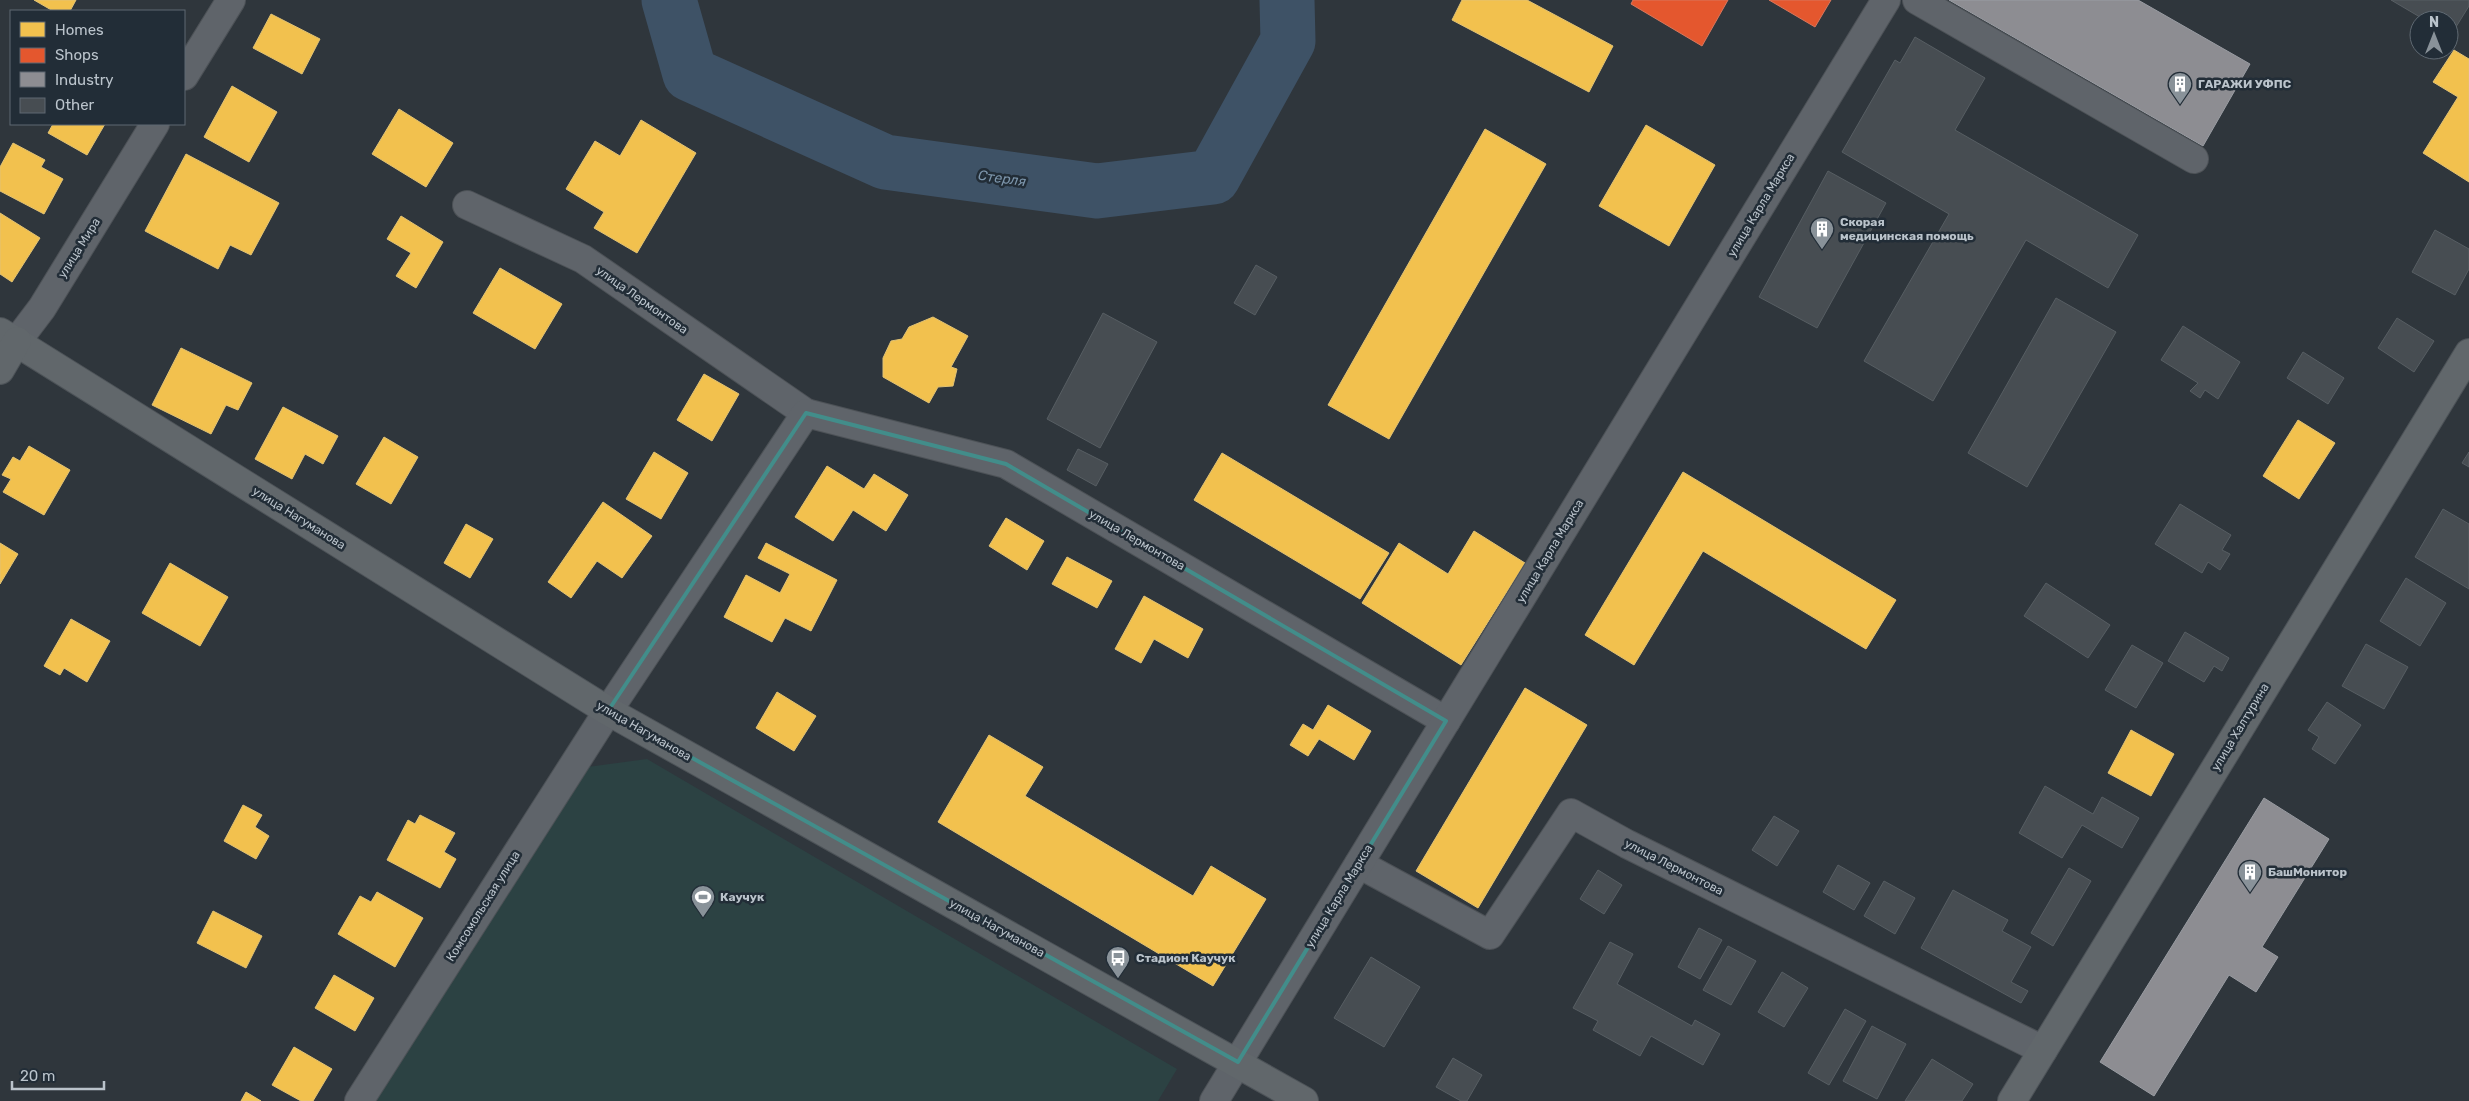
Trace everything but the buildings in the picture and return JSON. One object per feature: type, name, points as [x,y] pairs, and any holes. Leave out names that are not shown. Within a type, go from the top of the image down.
[{"type":"main road","name":"улица Мира","points":[[0,370],[9,337]]},
{"type":"main road","name":"улица Нагуманова","points":[[9,337],[608,711],[1238,1062],[1304,1101]]},
{"type":"main road","name":"улица Халтурина","points":[[2012,1101],[2469,354]]},
{"type":"street","points":[[185,74],[230,0]]},
{"type":"street","name":"улица Карла Маркса","points":[[1214,1101],[1886,0]]},
{"type":"street","points":[[1918,0],[2194,159]]},
{"type":"street","name":"улица Мира","points":[[9,337],[42,308],[154,125]]},
{"type":"street","name":"улица Лермонтова","points":[[467,205],[583,259],[806,413],[1006,464],[1446,721]]},
{"type":"street","points":[[608,711],[806,413]]},
{"type":"street","name":"Комсомольская улица","points":[[359,1101],[608,711]]},
{"type":"street","name":"улица Лермонтова","points":[[1359,864],[1490,935],[1571,812],[1627,844],[2043,1050]]},
{"type":"highlighted area","points":[[806,413],[1006,464],[1446,721],[1238,1062],[608,711]]},
{"type":"green space","name":"Каучук","points":[[647,759],[1177,1069],[1158,1101],[375,1101],[580,768]]},
{"type":"waterway","name":"Стерля","points":[[669,0],[690,74],[885,162],[1097,191],[1213,177],[1288,41],[1287,0]]},
{"type":"place","name":"ГАРАЖИ УФПС","points":[[2180,105]]},
{"type":"place","name":"Скорая медицинская помощь","points":[[1822,250]]},
{"type":"place","name":"БашМонитор","points":[[2250,893]]},
{"type":"place","name":"Каучук","points":[[703,918]]},
{"type":"place","name":"Стадион Каучук","points":[[1118,979]]}]
